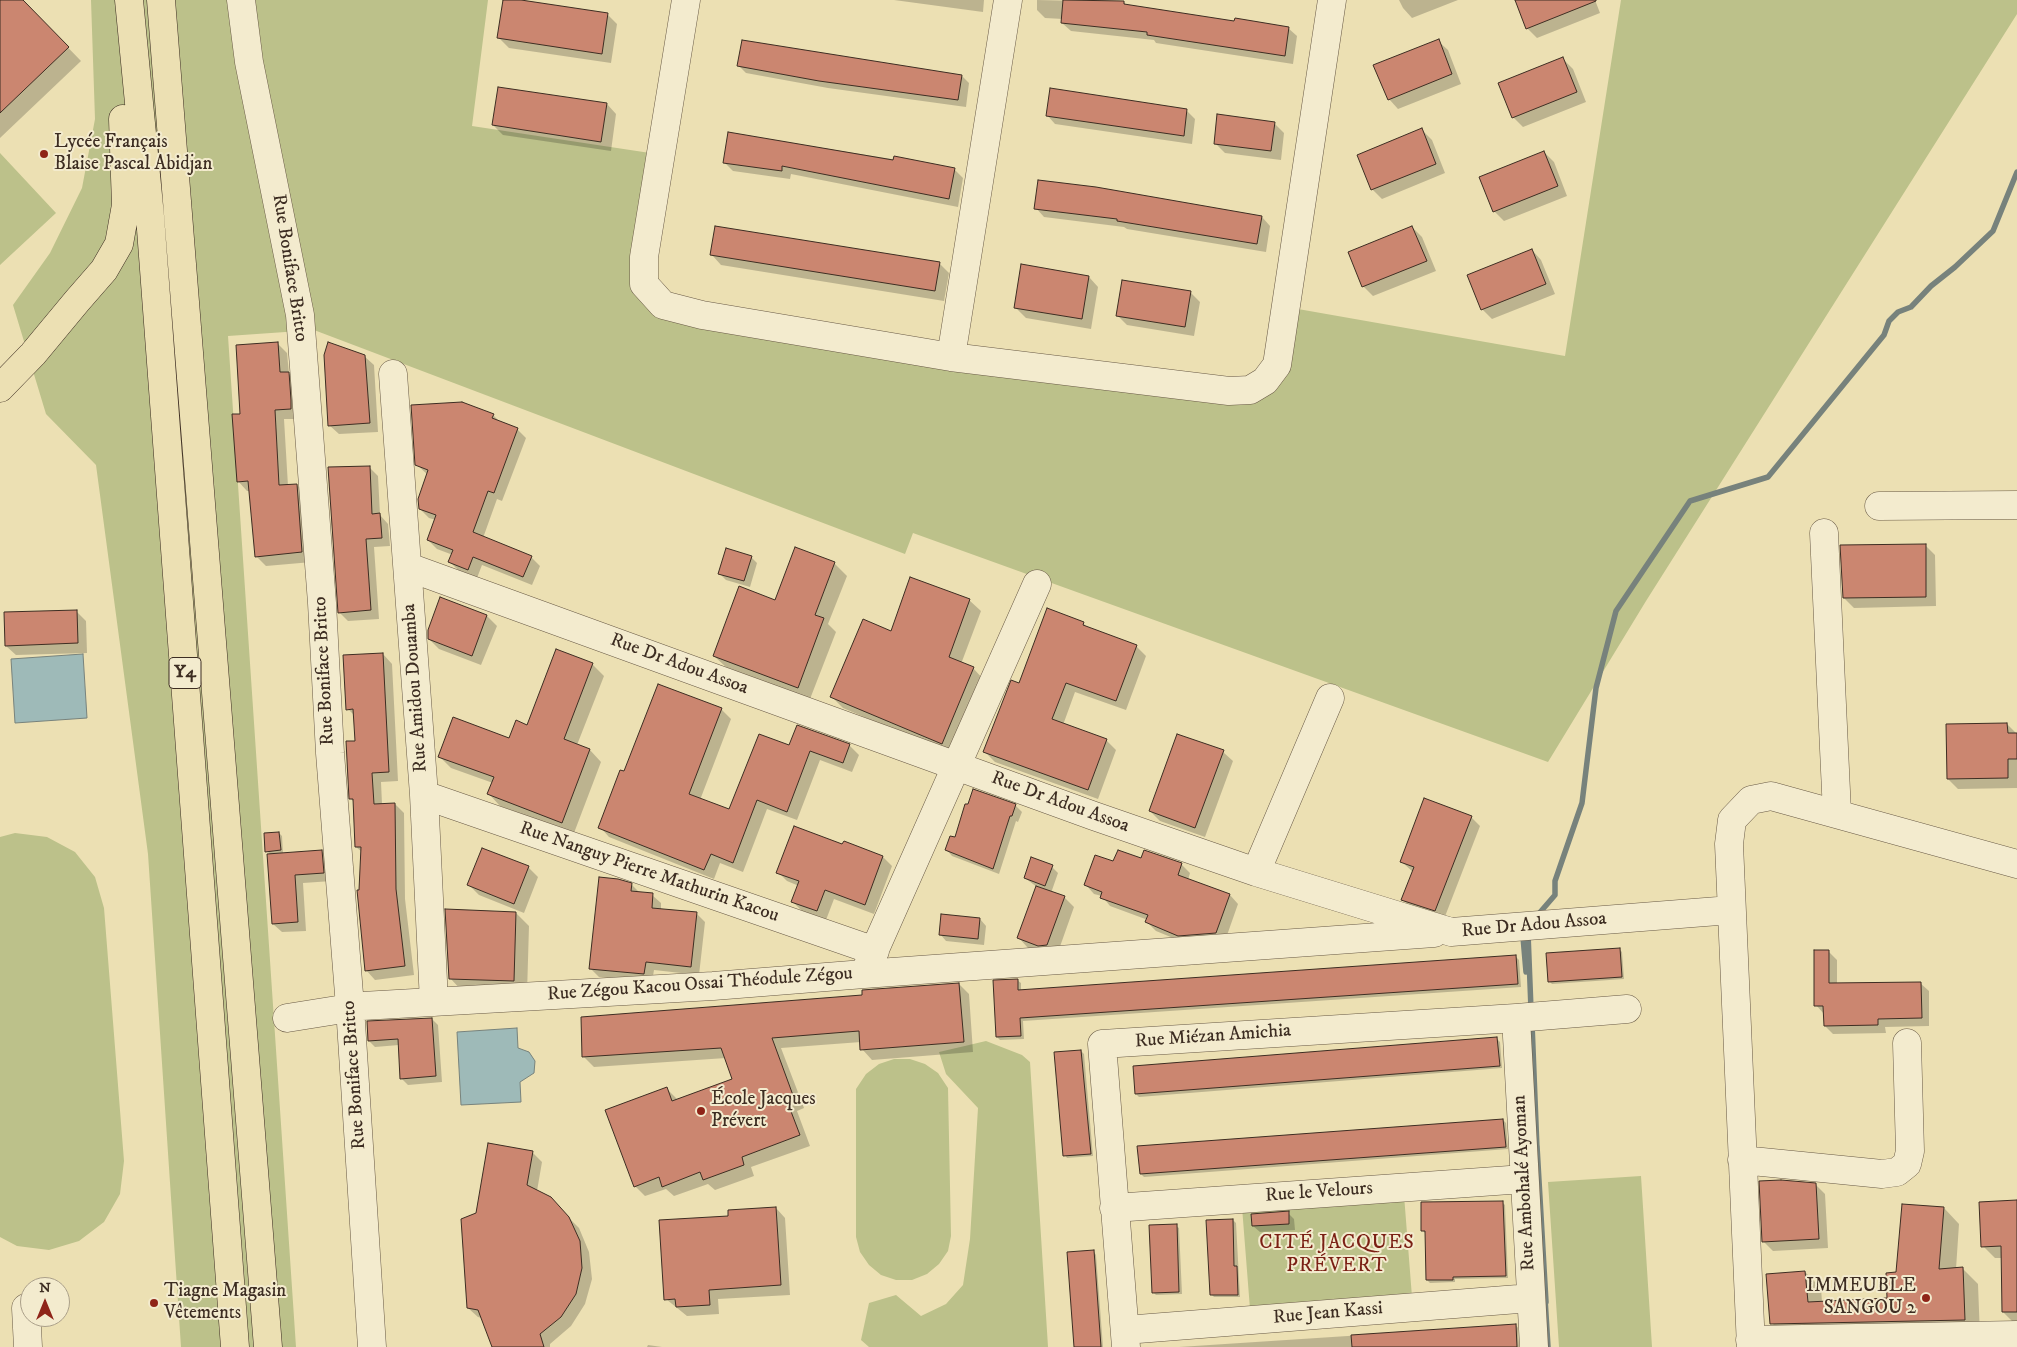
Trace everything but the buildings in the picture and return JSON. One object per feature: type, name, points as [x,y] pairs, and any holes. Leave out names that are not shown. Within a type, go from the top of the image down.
[{"type":"highway","points":[[0,388],[34,354],[104,270],[119,244],[126,205],[121,0]]},
{"type":"highway","name":"Y4","points":[[129,0],[150,216],[235,1347]]},
{"type":"highway","name":"Y4","points":[[161,0],[268,1347]]},
{"type":"street","name":"Rue Boniface Britto","points":[[241,0],[249,62],[300,315],[322,603],[330,753],[350,1007],[372,1347]]},
{"type":"street","points":[[686,0],[644,257],[644,284],[663,305],[702,315],[951,357],[1229,391],[1250,390],[1265,381],[1277,365],[1332,0]]},
{"type":"street","points":[[951,357],[1008,0]]},
{"type":"street","name":"Rue Amidou Douamba","points":[[394,374],[424,795],[434,1002]]},
{"type":"street","points":[[1879,506],[2017,505]]},
{"type":"street","points":[[1824,533],[1837,813]]},
{"type":"street","name":"Rue Dr Adou Assoa","points":[[408,568],[1256,872],[1451,932],[1731,910]]},
{"type":"street","name":"Rue Zégou Kacou Ossai Théodule Zégou","points":[[287,1018],[350,1007],[713,986],[870,963],[1037,584]]},
{"type":"street","points":[[1256,872],[1330,698]]},
{"type":"street","name":"Rue Nanguy Pierre Mathurin Kacou","points":[[424,795],[870,963]]},
{"type":"street","points":[[2017,864],[1771,796],[1751,800],[1732,820],[1728,844],[1750,1344],[2017,1335]]},
{"type":"street","points":[[870,963],[1451,932]]},
{"type":"street","name":"Rue Miézan Amichia","points":[[1126,1338],[1102,1044],[1516,1018],[1627,1009]]},
{"type":"street","name":"Rue Ambohalé Ayoman","points":[[1516,1018],[1534,1347]]},
{"type":"street","points":[[1742,1160],[1882,1174],[1897,1172],[1907,1164],[1910,1151],[1907,1043]]},
{"type":"street","name":"Rue le Velours","points":[[1114,1208],[1524,1179]]},
{"type":"street","name":"Rue Jean Kassi","points":[[1126,1338],[1531,1298]]},
{"type":"street","points":[[27,1327],[28,1347]]},
{"type":"green space","points":[[91,0],[488,0],[472,126],[650,153],[636,262],[662,308],[1245,403],[1298,309],[1565,356],[1621,0],[2017,0],[2017,14],[1646,601],[1548,762],[913,533],[905,554],[314,330],[228,336],[296,1347],[181,1347],[148,854],[96,465],[46,414],[13,305],[50,253],[82,188],[95,119]]},
{"type":"green space","points":[[0,153],[56,213],[0,265]]},
{"type":"green space","points":[[15,833],[47,837],[75,852],[95,877],[104,908],[124,1161],[120,1194],[104,1222],[79,1241],[49,1250],[17,1246],[0,1237],[0,837]]},
{"type":"green space","points":[[986,1041],[1022,1055],[1030,1062],[1048,1347],[869,1347],[861,1340],[869,1303],[896,1295],[921,1316],[946,1304],[963,1285],[970,1239],[978,1108],[946,1074],[939,1052]]},
{"type":"green space","points":[[894,1059],[910,1059],[925,1064],[938,1073],[948,1088],[951,1236],[948,1251],[939,1264],[927,1274],[912,1280],[896,1280],[881,1275],[869,1265],[860,1252],[856,1237],[856,1089],[866,1074],[879,1064]]},
{"type":"green space","points":[[1641,1176],[1652,1347],[1559,1347],[1548,1182]]},
{"type":"green space","points":[[1404,1195],[1412,1297],[1250,1309],[1242,1207]]},
{"type":"water","points":[[83,654],[87,718],[15,723],[11,659]]},
{"type":"water","points":[[517,1028],[518,1048],[529,1052],[535,1061],[534,1073],[520,1082],[521,1102],[461,1105],[457,1032]]},
{"type":"waterway","points":[[1536,917],[1555,895],[1555,881],[1582,803],[1596,688],[1616,611],[1690,501],[1768,477],[1884,335],[1889,321],[1898,312],[1911,307],[1931,286],[1955,267],[1993,231],[2017,172]]},
{"type":"waterway","points":[[1528,933],[1531,1009]]},
{"type":"waterway","points":[[1523,937],[1526,972]]},
{"type":"waterway","points":[[1532,1023],[1537,1149]]},
{"type":"waterway","points":[[1537,1146],[1546,1302]]},
{"type":"waterway","points":[[1545,1298],[1548,1347]]},
{"type":"place","name":"Lycée Français Blaise Pascal Abidjan","points":[[44,154]]},
{"type":"place","name":"École Jacques Prévert","points":[[701,1111]]},
{"type":"place","name":"IMMEUBLE SANGOU 2","points":[[1926,1298]]},
{"type":"place","name":"Tiagne Magasin Vêtements","points":[[154,1303]]},
{"type":"district","name":"CITÉ JACQUES PRÉVERT","points":[[1337,1256]]}]
